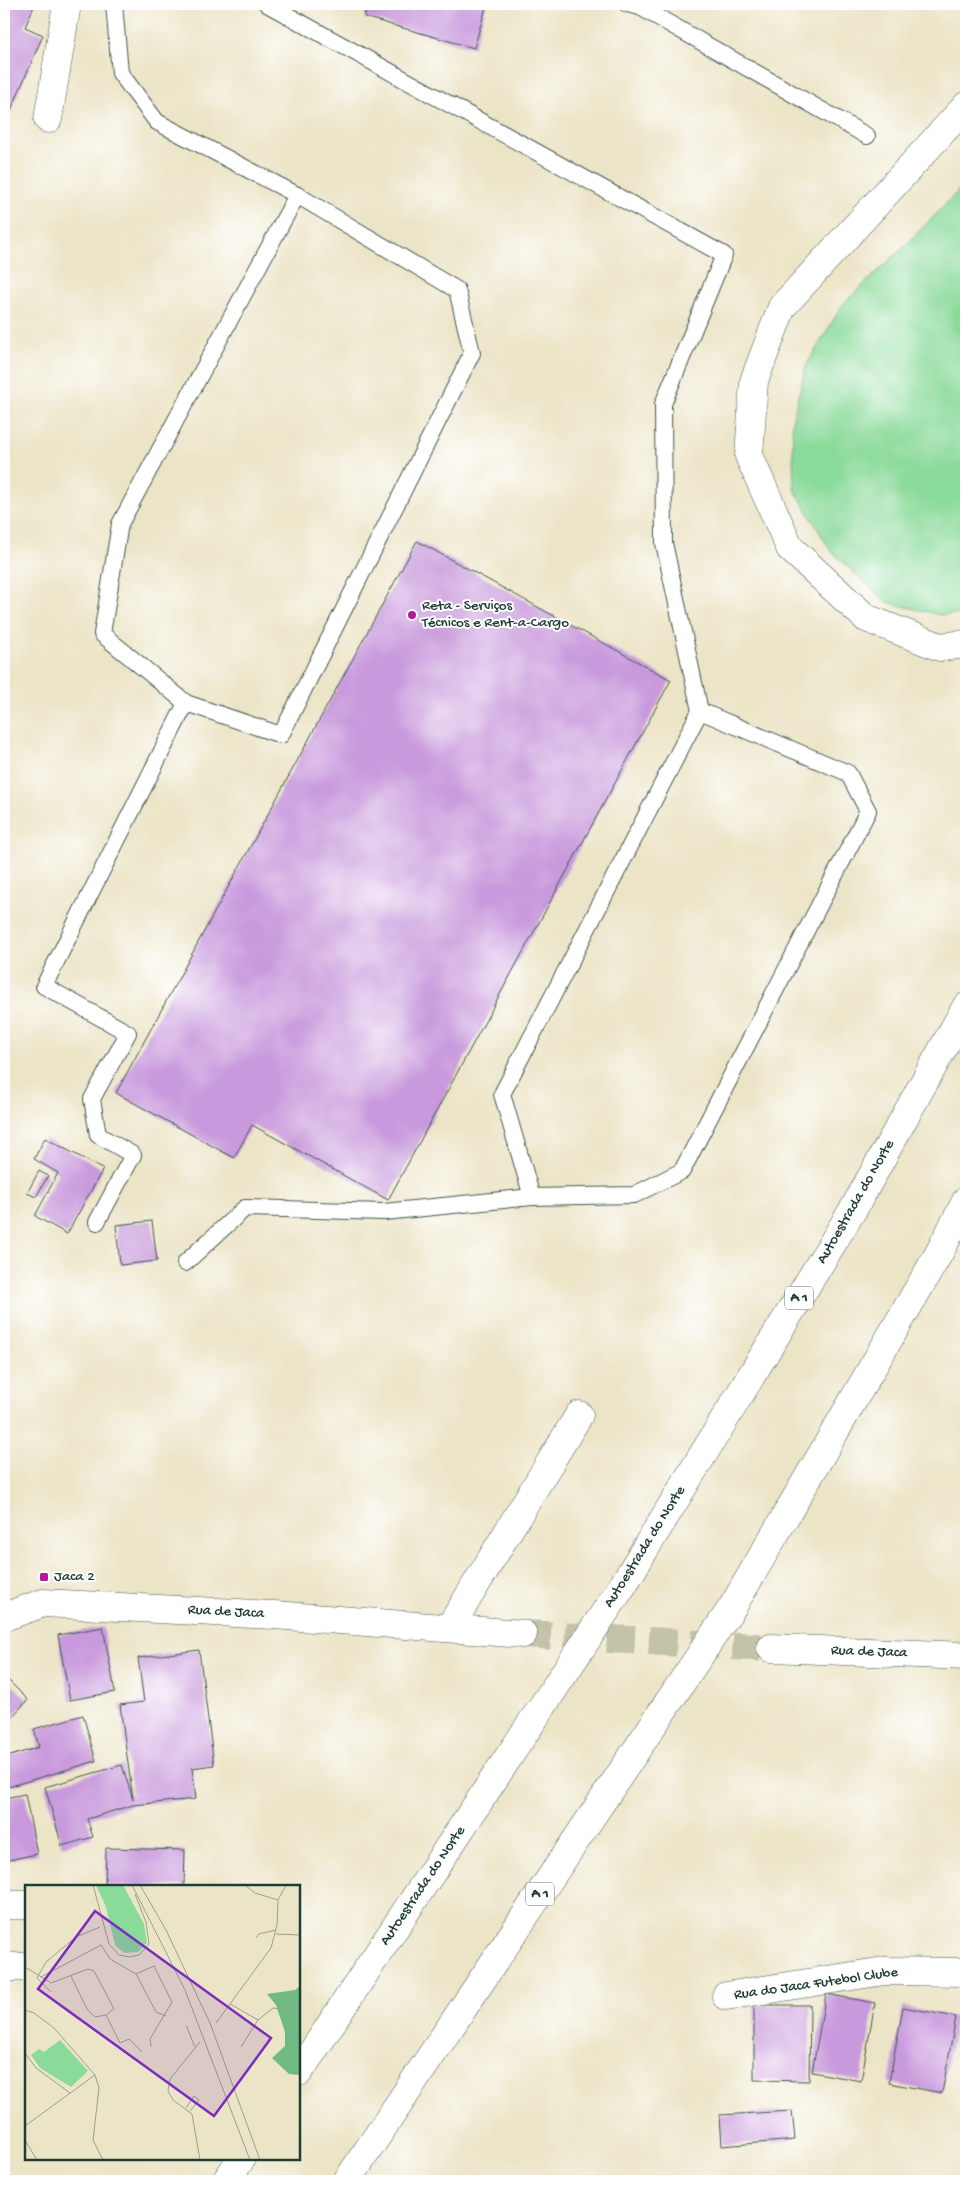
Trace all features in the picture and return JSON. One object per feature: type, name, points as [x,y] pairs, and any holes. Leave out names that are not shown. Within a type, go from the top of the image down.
[{"type":"main road","points":[[48,119],[67,4]]},
{"type":"main road","points":[[966,106],[782,307],[754,381],[749,456],[790,548],[866,618],[940,647],[966,644]]},
{"type":"main road","name":"Autoestrada do Norte","points":[[300,2070],[623,1585],[854,1208],[966,1007]]},
{"type":"main road","name":"A 1","points":[[347,2181],[733,1606],[938,1255],[966,1201]]},
{"type":"main road","points":[[450,1627],[579,1415]]},
{"type":"main road","name":"Rua de Jaca","points":[[4,1617],[43,1603],[274,1614],[523,1634]]},
{"type":"main road","name":"Rua de Jaca","points":[[771,1648],[966,1656]]},
{"type":"main road","points":[[4,1905],[25,1904]]},
{"type":"main road","points":[[4,1967],[25,1967]]},
{"type":"main road","name":"Rua do Jaca Futebol Clube","points":[[726,1996],[884,1971],[966,1972]]},
{"type":"main road","points":[[226,2181],[240,2160]]},
{"type":"lane","points":[[114,4],[120,73],[157,122],[297,195],[458,290],[472,353],[281,735],[186,703],[102,634],[120,524],[297,195]]},
{"type":"lane","points":[[267,4],[724,255],[663,404],[664,543],[700,711],[502,1094],[532,1197]]},
{"type":"lane","points":[[627,4],[640,7],[867,136]]},
{"type":"lane","points":[[97,1222],[133,1155],[98,1134],[92,1099],[128,1034],[44,986],[186,703]]},
{"type":"lane","points":[[185,1263],[245,1208],[384,1212],[532,1197],[634,1195],[682,1171],[868,811],[848,773],[700,711]]},
{"type":"green space","points":[[966,183],[966,614],[940,615],[886,602],[830,550],[794,488],[792,421],[806,366],[843,304],[908,243]]},
{"type":"building","points":[[4,4],[35,4],[25,27],[43,35],[6,122],[4,121]]},
{"type":"building","points":[[367,4],[487,4],[474,48],[364,17]]},
{"type":"building","points":[[417,541],[671,680],[388,1200],[252,1125],[234,1158],[116,1093]]},
{"type":"building","points":[[45,1138],[103,1169],[67,1234],[35,1216],[58,1173],[34,1159]]},
{"type":"building","points":[[39,1171],[48,1176],[36,1197],[27,1193]]},
{"type":"building","points":[[152,1221],[157,1261],[120,1265],[116,1225]]},
{"type":"building","points":[[103,1627],[115,1692],[70,1700],[58,1635]]},
{"type":"building","points":[[199,1650],[214,1765],[192,1768],[196,1799],[133,1805],[87,1819],[93,1837],[62,1846],[45,1787],[122,1765],[133,1800],[120,1705],[144,1702],[138,1658]]},
{"type":"building","points":[[4,1676],[28,1700],[4,1725]]},
{"type":"building","points":[[83,1715],[96,1761],[4,1788],[4,1758],[39,1747],[34,1729]]},
{"type":"building","points":[[25,1794],[37,1854],[8,1860],[4,1840],[4,1798]]},
{"type":"building","points":[[106,1848],[185,1850],[184,1885],[105,1885]]},
{"type":"building","points":[[826,1994],[875,2003],[861,2081],[812,2072]]},
{"type":"building","points":[[754,2005],[810,2005],[809,2081],[754,2080]]},
{"type":"building","points":[[903,2007],[956,2017],[942,2093],[889,2083]]},
{"type":"building","points":[[792,2111],[795,2140],[722,2146],[720,2115]]},
{"type":"tunnel","points":[[523,1634],[771,1648]]},
{"type":"place","name":"Reta - Serviços Técnicos e Rent-a-Cargo","points":[[412,615]]},
{"type":"place","name":"Jaca 2","points":[[44,1577]]}]
